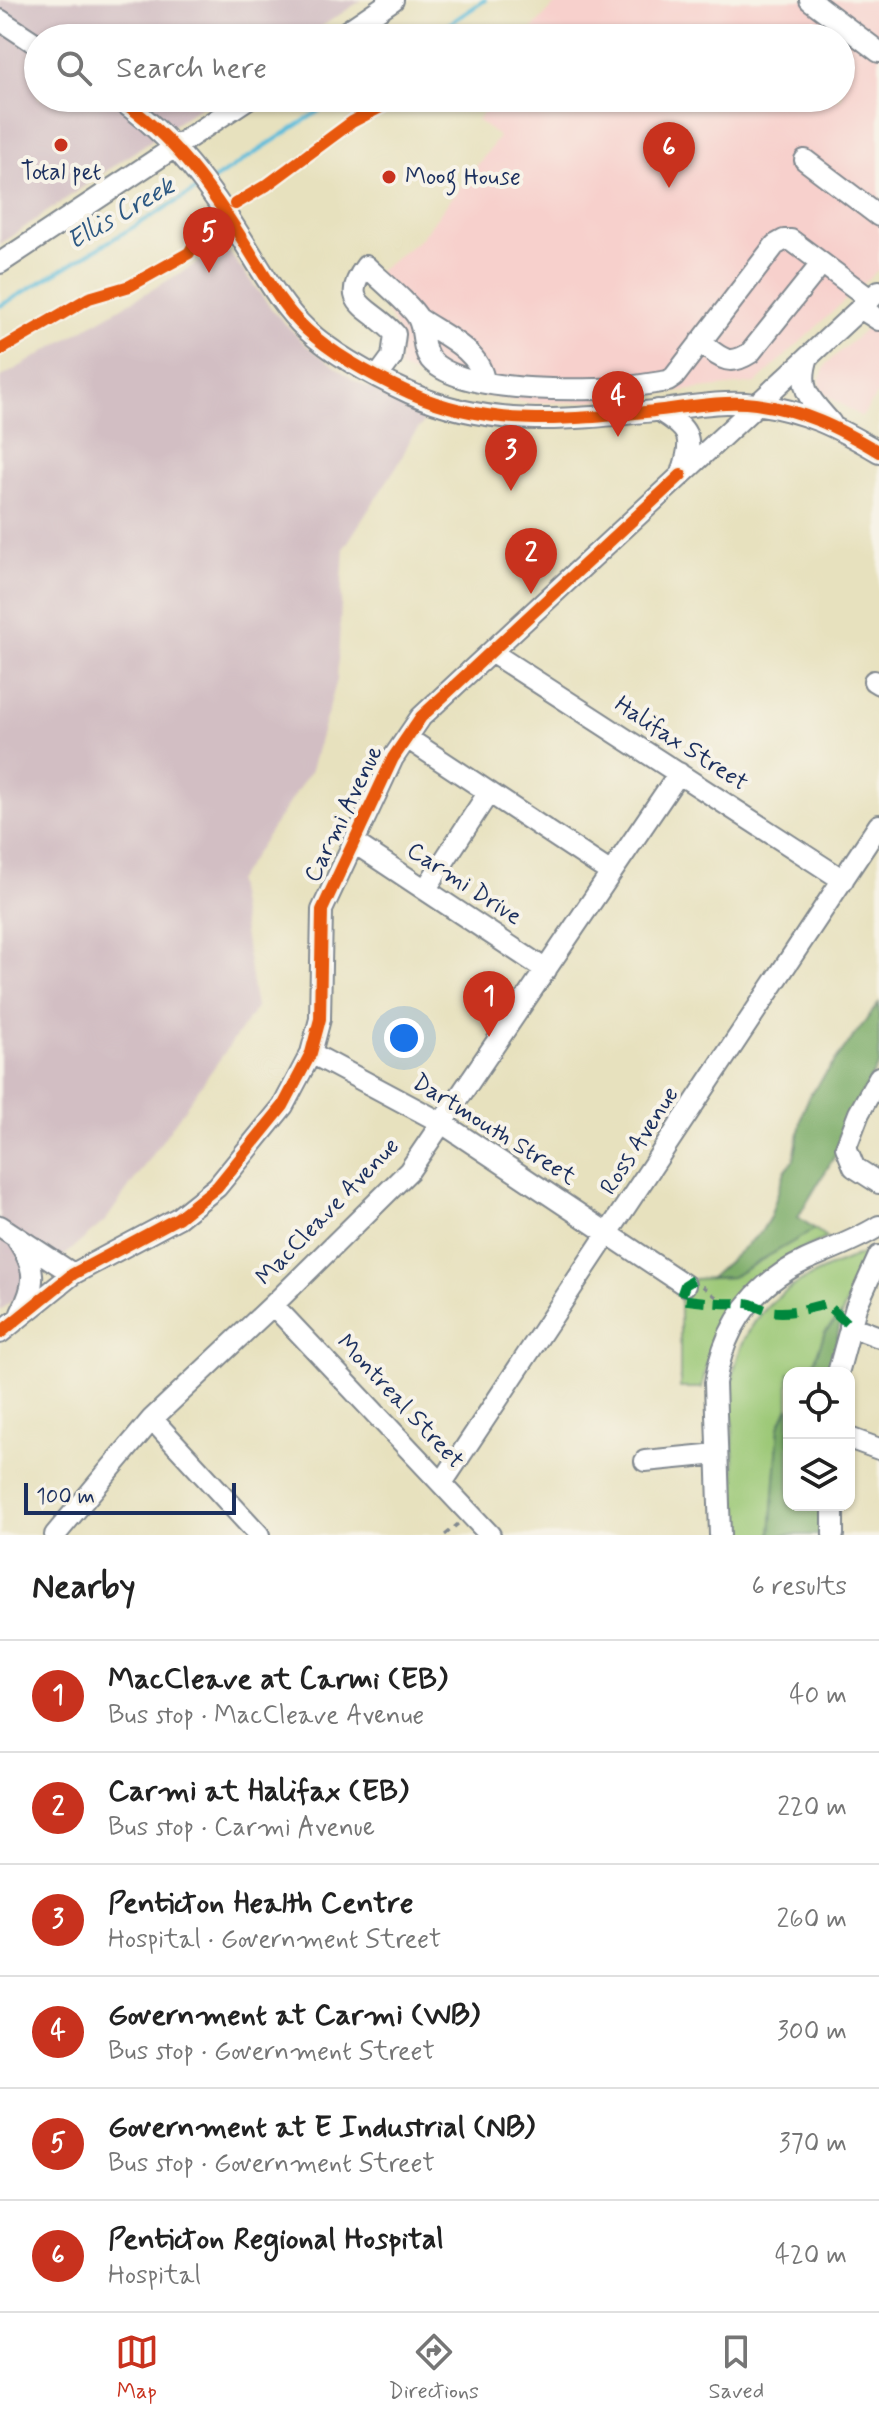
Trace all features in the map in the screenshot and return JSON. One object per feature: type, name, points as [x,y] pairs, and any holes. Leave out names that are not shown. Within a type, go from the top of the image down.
[{"type":"street","points":[[358,24],[393,0]]},
{"type":"street","points":[[810,0],[842,24]]},
{"type":"street","points":[[0,20],[24,36]]},
{"type":"street","points":[[855,34],[879,52]]},
{"type":"street","points":[[134,112],[176,148],[196,171],[282,301],[308,330],[346,359],[412,394],[464,410],[516,420],[567,421],[725,402],[757,405],[800,413],[832,424],[879,452]]},
{"type":"street","points":[[0,263],[229,112]]},
{"type":"street","points":[[805,160],[879,216]]},
{"type":"street","points":[[418,318],[428,357],[441,369],[484,381],[531,389],[622,388],[668,381],[775,245],[791,240],[870,299],[879,320]]},
{"type":"street","points":[[700,342],[730,361],[750,353],[822,263]]},
{"type":"street","points":[[378,376],[392,357],[395,334],[353,293],[354,281],[366,266],[418,318],[468,352],[482,370],[484,381]]},
{"type":"street","name":"Carmi Avenue","points":[[0,1333],[73,1274],[178,1218],[217,1187],[283,1106],[311,1053],[320,1019],[322,910],[393,758],[421,717],[870,299]]},
{"type":"street","points":[[808,357],[803,370],[807,394],[832,424]]},
{"type":"street","points":[[622,388],[625,414]]},
{"type":"street","points":[[658,410],[676,421],[689,439],[690,448],[681,475]]},
{"type":"street","name":"Halifax Street","points":[[491,652],[843,880]]},
{"type":"street","points":[[407,738],[611,873]]},
{"type":"street","name":"MacCleave Avenue","points":[[55,1535],[152,1419],[409,1171],[679,773]]},
{"type":"street","points":[[425,890],[489,792]]},
{"type":"street","name":"Ross Avenue","points":[[442,1483],[879,825]]},
{"type":"street","name":"Carmi Drive","points":[[353,842],[546,970]]},
{"type":"street","name":"Dartmouth Street","points":[[311,1053],[442,1123],[685,1285]]},
{"type":"street","points":[[879,1077],[859,1113],[846,1147],[854,1167],[879,1183]]},
{"type":"street","points":[[720,1535],[715,1383],[719,1360],[734,1322],[754,1296],[780,1274],[879,1226]]},
{"type":"street","points":[[7,1231],[73,1274]]},
{"type":"street","points":[[7,1231],[28,1257],[33,1279],[20,1316]]},
{"type":"street","points":[[840,1367],[850,1326],[879,1256]]},
{"type":"street","name":"Montreal Street","points":[[273,1305],[490,1535]]},
{"type":"street","points":[[850,1326],[879,1337]]},
{"type":"street","points":[[152,1419],[259,1535]]},
{"type":"street","points":[[852,1439],[879,1449]]},
{"type":"street","points":[[645,1461],[717,1454]]},
{"type":"street","points":[[833,1511],[833,1535]]},
{"type":"path","points":[[707,1290],[728,1306]]},
{"type":"shaded area","points":[[0,0],[362,0],[325,24],[24,24],[24,112],[193,112],[0,244]]},
{"type":"shaded area","points":[[559,0],[879,0],[879,269],[756,383],[579,402],[529,403],[465,393],[399,368],[401,339],[370,278],[420,239],[499,137],[477,120],[483,112],[855,112],[855,24],[537,24]]},
{"type":"shaded area","points":[[225,247],[274,312],[306,345],[355,381],[428,417],[411,438],[400,461],[344,548],[337,680],[311,770],[236,882],[256,1008],[106,1220],[0,1311],[0,378]]},
{"type":"shaded area","points":[[872,324],[879,329],[879,391],[862,417],[826,395],[820,386],[820,378],[827,363]]},
{"type":"green space","points":[[879,1003],[879,1064],[856,1104],[837,1152],[798,1217],[815,1229],[732,1277],[710,1278],[761,1232],[770,1217],[785,1171],[794,1159],[803,1111],[810,1095]]},
{"type":"green space","points":[[815,1229],[827,1238],[800,1250],[757,1277],[727,1312],[716,1333],[702,1388],[680,1388],[680,1300],[694,1279],[732,1277]]},
{"type":"green space","points":[[864,1254],[865,1257],[842,1314],[825,1332],[813,1365],[783,1367],[783,1418],[779,1427],[771,1535],[737,1535],[731,1390],[741,1347],[750,1329],[775,1300],[809,1277]]},
{"type":"green space","points":[[842,1314],[831,1367],[812,1367],[813,1365],[825,1332]]},
{"type":"green space","points":[[783,1418],[783,1511],[822,1511],[822,1535],[771,1535],[779,1427]]},
{"type":"waterway","name":"Ellis Creek","points":[[449,24],[485,0]]},
{"type":"waterway","name":"Ellis Creek","points":[[212,181],[318,112]]},
{"type":"waterway","name":"Ellis Creek","points":[[0,306],[201,187]]},
{"type":"marked path","points":[[693,1280],[685,1285],[680,1299],[747,1303],[776,1312],[826,1304],[850,1326]]},
{"type":"cycle path","points":[[137,112],[190,165],[220,205],[274,291],[298,321],[343,358],[410,393],[470,412],[530,419],[591,417],[718,403],[756,404],[820,421],[879,452]]},
{"type":"cycle path","points":[[235,204],[267,185],[352,122],[371,112]]},
{"type":"cycle path","points":[[0,350],[89,298],[130,286],[189,253],[204,220]]},
{"type":"cycle path","points":[[0,1333],[73,1274],[178,1218],[217,1187],[283,1106],[311,1053],[320,1019],[322,910],[393,758],[421,717],[681,475]]},
{"type":"place","name":"Total pet","points":[[61,145]]},
{"type":"place","name":"Moog House","points":[[389,177]]},
{"type":"place","name":"Penticton Regional Hospital","points":[[669,188]]},
{"type":"place","name":"Government at E Industrial (NB)","points":[[209,273]]},
{"type":"place","name":"Government at Carmi (WB)","points":[[618,437]]},
{"type":"place","name":"Penticton Health Centre","points":[[511,491]]},
{"type":"place","name":"Carmi at Halifax (EB)","points":[[531,594]]},
{"type":"place","name":"MacCleave at Carmi (EB)","points":[[489,1037]]}]
